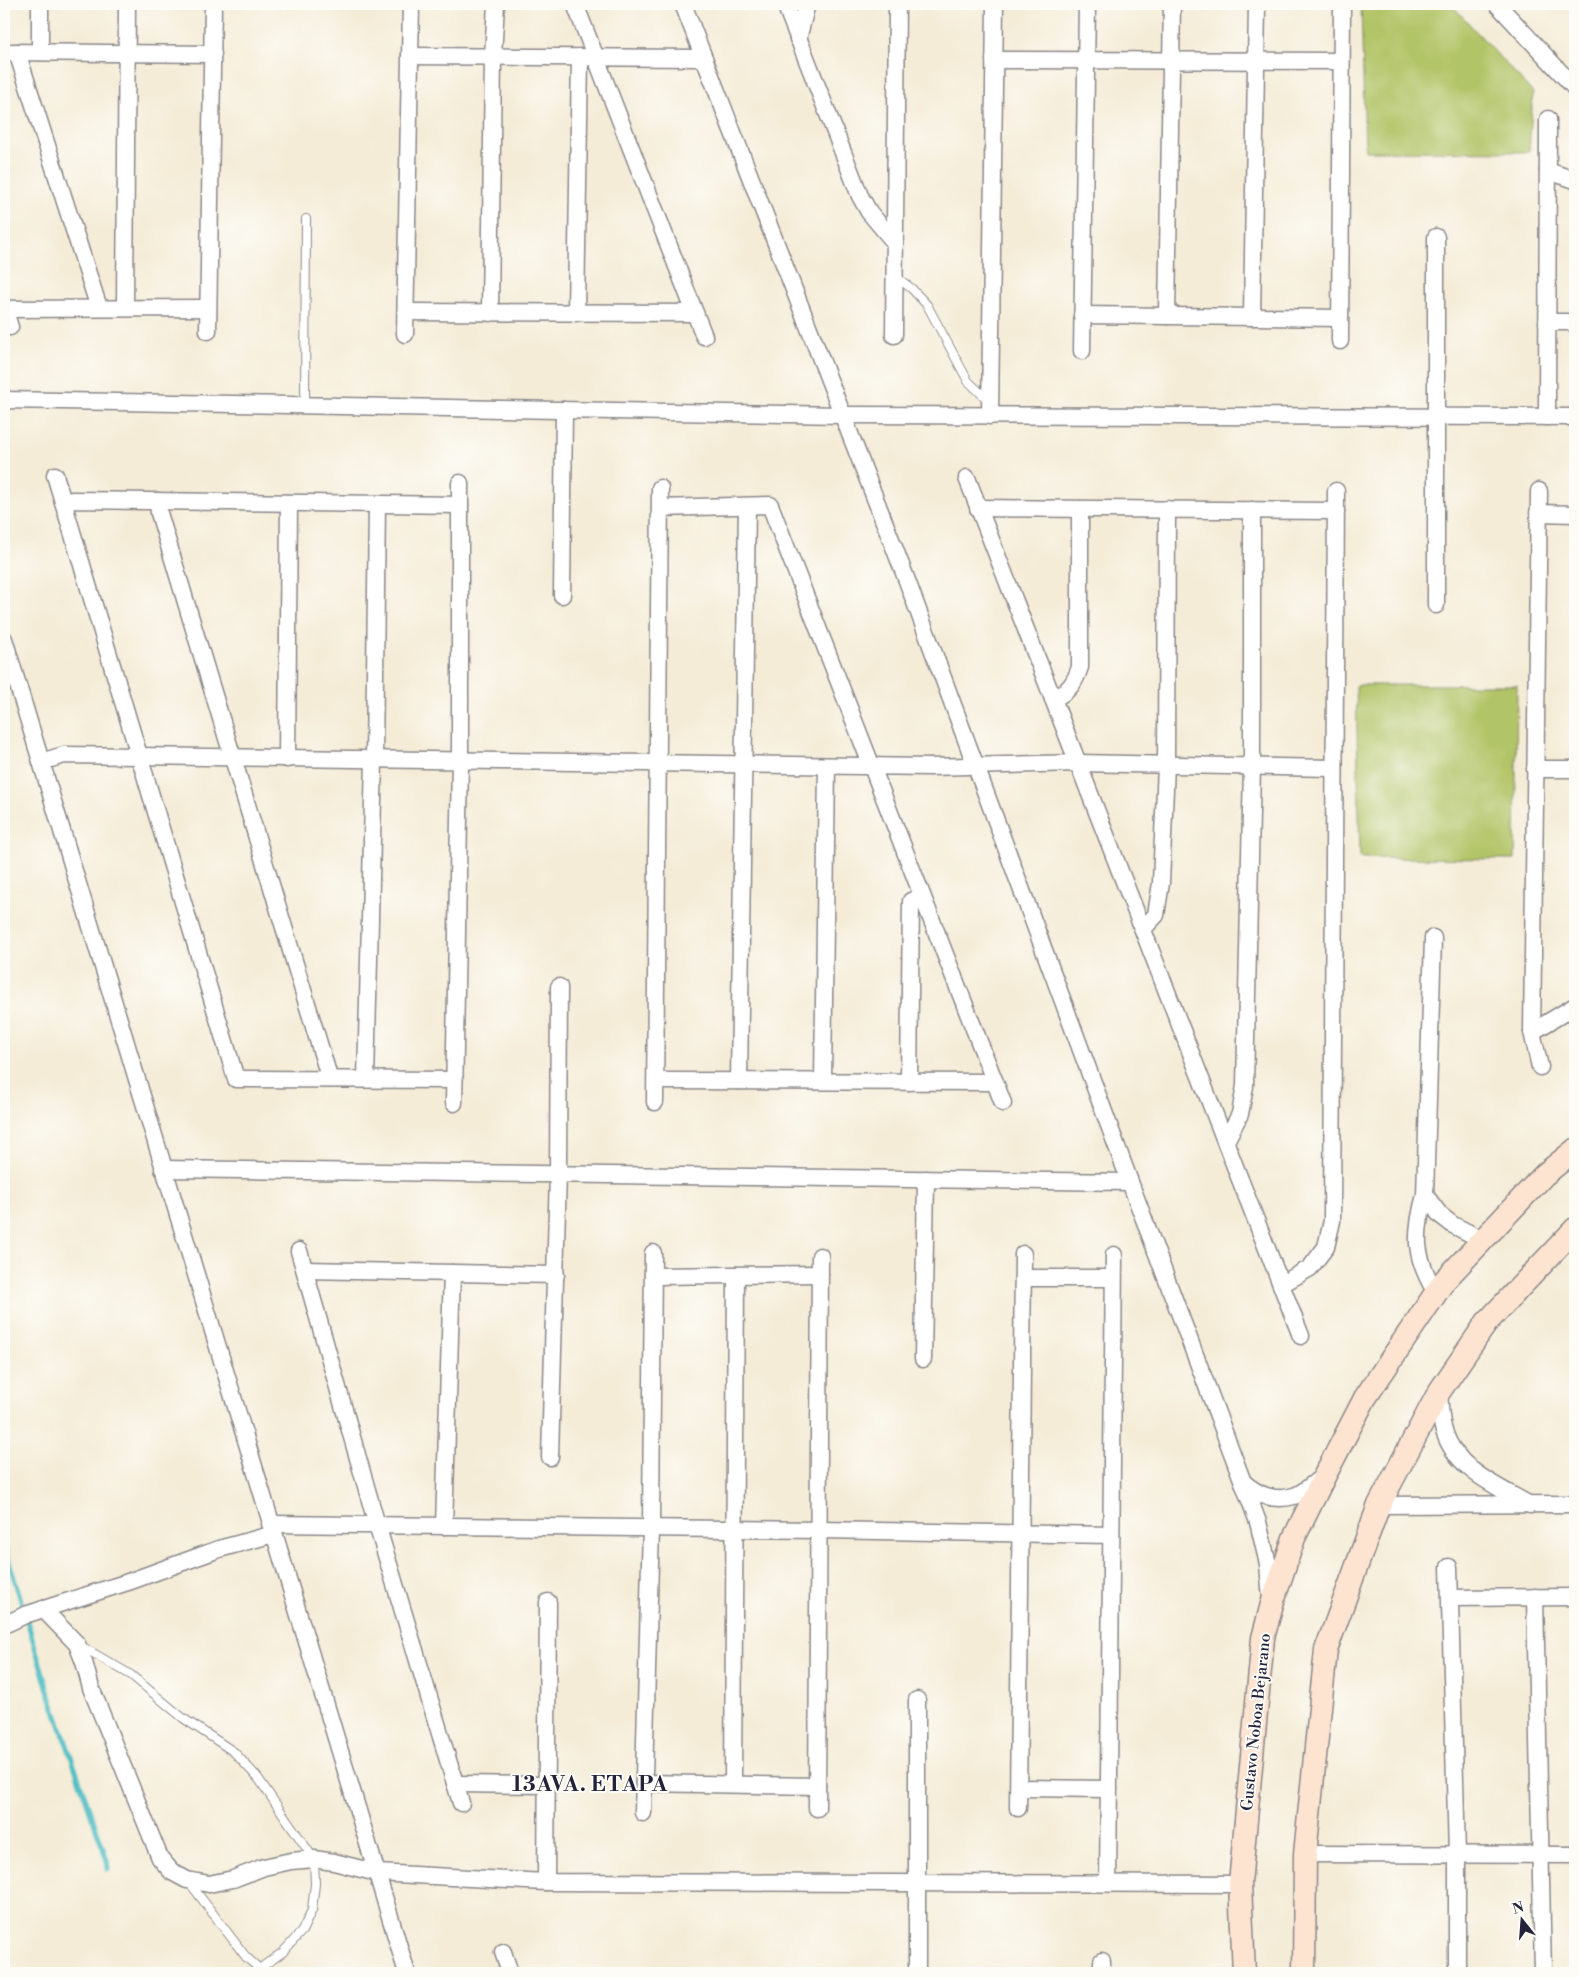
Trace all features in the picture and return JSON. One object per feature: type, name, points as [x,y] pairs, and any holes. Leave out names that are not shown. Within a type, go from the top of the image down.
[{"type":"street","points":[[40,4],[40,52]]},
{"type":"street","points":[[124,308],[127,4]]},
{"type":"street","points":[[208,331],[213,4]]},
{"type":"street","points":[[405,334],[411,4]]},
{"type":"street","points":[[490,313],[493,56],[496,4]]},
{"type":"street","points":[[575,4],[588,57],[704,336]]},
{"type":"street","points":[[683,4],[843,415],[976,765],[1258,1522],[1268,1564],[1272,1604]]},
{"type":"street","points":[[785,4],[860,196],[869,212],[895,243]]},
{"type":"street","points":[[798,39],[807,4]]},
{"type":"street","points":[[894,335],[897,4]]},
{"type":"street","points":[[990,409],[995,4]]},
{"type":"street","points":[[1082,351],[1087,4]]},
{"type":"street","points":[[1168,316],[1172,4]]},
{"type":"street","points":[[1252,317],[1257,4]]},
{"type":"street","points":[[1340,341],[1342,4]]},
{"type":"street","points":[[1496,4],[1575,88]]},
{"type":"street","points":[[99,308],[10,52],[213,54]]},
{"type":"street","points":[[410,56],[704,58]]},
{"type":"street","points":[[576,313],[588,57]]},
{"type":"street","points":[[994,60],[1341,61]]},
{"type":"street","points":[[1547,417],[1548,119]]},
{"type":"street","points":[[1548,171],[1575,180]]},
{"type":"street","points":[[1436,236],[1436,605]]},
{"type":"street","points":[[10,327],[4,308],[207,308]]},
{"type":"street","points":[[406,312],[695,313]]},
{"type":"street","points":[[1082,315],[1340,318]]},
{"type":"street","points":[[1547,322],[1575,322]]},
{"type":"street","points":[[4,400],[843,415],[990,409],[1435,417],[1575,417]]},
{"type":"street","points":[[562,595],[564,410]]},
{"type":"street","points":[[55,475],[236,1079],[454,1080]]},
{"type":"street","points":[[967,478],[1301,1336]]},
{"type":"street","points":[[454,1103],[460,761],[460,483]]},
{"type":"street","points":[[655,1102],[660,488]]},
{"type":"street","points":[[1282,1284],[1310,1268],[1326,1247],[1332,1222],[1336,491]]},
{"type":"street","points":[[1539,491],[1532,1032],[1540,1067]]},
{"type":"street","points":[[63,502],[72,500],[460,505]]},
{"type":"street","points":[[158,501],[159,514],[327,1070],[328,1079]]},
{"type":"street","points":[[288,759],[289,503]]},
{"type":"street","points":[[366,1079],[374,760],[377,504]]},
{"type":"street","points":[[660,508],[770,505],[1003,1103]]},
{"type":"street","points":[[739,1081],[748,506]]},
{"type":"street","points":[[978,508],[1336,511]]},
{"type":"street","points":[[1053,699],[1073,685],[1080,667],[1080,509]]},
{"type":"street","points":[[1143,929],[1156,914],[1161,883],[1166,765],[1167,509]]},
{"type":"street","points":[[1226,1142],[1240,1114],[1245,1086],[1252,766],[1252,510]]},
{"type":"street","points":[[1538,513],[1575,514]]},
{"type":"street","points":[[4,639],[407,1973]]},
{"type":"street","points":[[41,762],[64,755],[827,766],[930,767],[1078,763],[1334,768]]},
{"type":"street","points":[[823,1082],[827,766]]},
{"type":"street","points":[[1535,769],[1575,769]]},
{"type":"street","points":[[909,1082],[911,901],[922,896]]},
{"type":"street","points":[[1433,938],[1425,1195],[1420,1217],[1419,1257],[1424,1272],[1436,1293]]},
{"type":"street","points":[[550,1457],[558,1173],[559,987]]},
{"type":"street","points":[[1532,1032],[1575,1006]]},
{"type":"street","points":[[656,1081],[995,1082]]},
{"type":"street","name":"Gustavo Noboa Bejarano","points":[[1244,1973],[1240,1884],[1263,1638],[1294,1538],[1324,1475],[1365,1398],[1444,1281],[1544,1175],[1575,1150]]},
{"type":"street","points":[[163,1168],[1130,1182]]},
{"type":"street","points":[[923,1359],[926,1179]]},
{"type":"street","points":[[1425,1195],[1440,1215],[1453,1225],[1483,1240]]},
{"type":"street","points":[[1304,1973],[1305,1854],[1326,1650],[1379,1506],[1439,1392],[1487,1322],[1575,1229]]},
{"type":"street","points":[[299,1251],[377,1525],[461,1802]]},
{"type":"street","points":[[643,1813],[650,1528],[653,1253]]},
{"type":"street","points":[[1018,1808],[1023,1254]]},
{"type":"street","points":[[1108,1884],[1114,1255]]},
{"type":"street","points":[[817,1808],[820,1256]]},
{"type":"street","points":[[305,1270],[556,1275]]},
{"type":"street","points":[[444,1526],[452,1273]]},
{"type":"street","points":[[653,1276],[820,1274]]},
{"type":"street","points":[[733,1784],[736,1275]]},
{"type":"street","points":[[1023,1278],[1113,1278]]},
{"type":"street","points":[[1439,1392],[1443,1430],[1453,1451],[1471,1471],[1530,1505]]},
{"type":"street","points":[[1243,1482],[1256,1493],[1274,1498],[1296,1496],[1324,1475]]},
{"type":"street","points":[[1379,1506],[1575,1504]]},
{"type":"street","points":[[4,1625],[20,1617],[128,1582],[272,1529],[377,1525],[1111,1535]]},
{"type":"street","points":[[1449,1567],[1457,1854],[1457,1973]]},
{"type":"street","points":[[1536,1597],[1543,1973]]},
{"type":"street","points":[[1451,1598],[1575,1597]]},
{"type":"street","points":[[546,1882],[548,1602]]},
{"type":"street","points":[[43,1609],[77,1644],[91,1688],[160,1858],[172,1872],[187,1880],[209,1884],[233,1879],[264,1867],[314,1859],[377,1873],[546,1882],[1240,1884]]},
{"type":"street","points":[[916,1973],[917,1700]]},
{"type":"street","points":[[644,1783],[817,1786]]},
{"type":"street","points":[[455,1784],[547,1784]]},
{"type":"street","points":[[1018,1788],[1109,1789]]},
{"type":"street","points":[[1305,1854],[1575,1855]]},
{"type":"street","points":[[504,1952],[510,1973]]},
{"type":"lane","points":[[305,405],[306,219]]},
{"type":"lane","points":[[895,276],[912,289],[927,305],[968,382],[990,409]]},
{"type":"lane","points":[[77,1644],[131,1675],[190,1723],[234,1752],[258,1778],[314,1859],[315,1884],[312,1910],[302,1931],[262,1971],[246,1957],[187,1880]]},
{"type":"green space","points":[[1361,4],[1451,4],[1533,93],[1529,152],[1365,151]]},
{"type":"green space","points":[[1356,685],[1517,685],[1515,859],[1360,858]]},
{"type":"waterway","points":[[4,1545],[48,1690],[107,1860],[108,1869]]},
{"type":"district","name":"13AVA. ETAPA","points":[[590,1785]]}]
